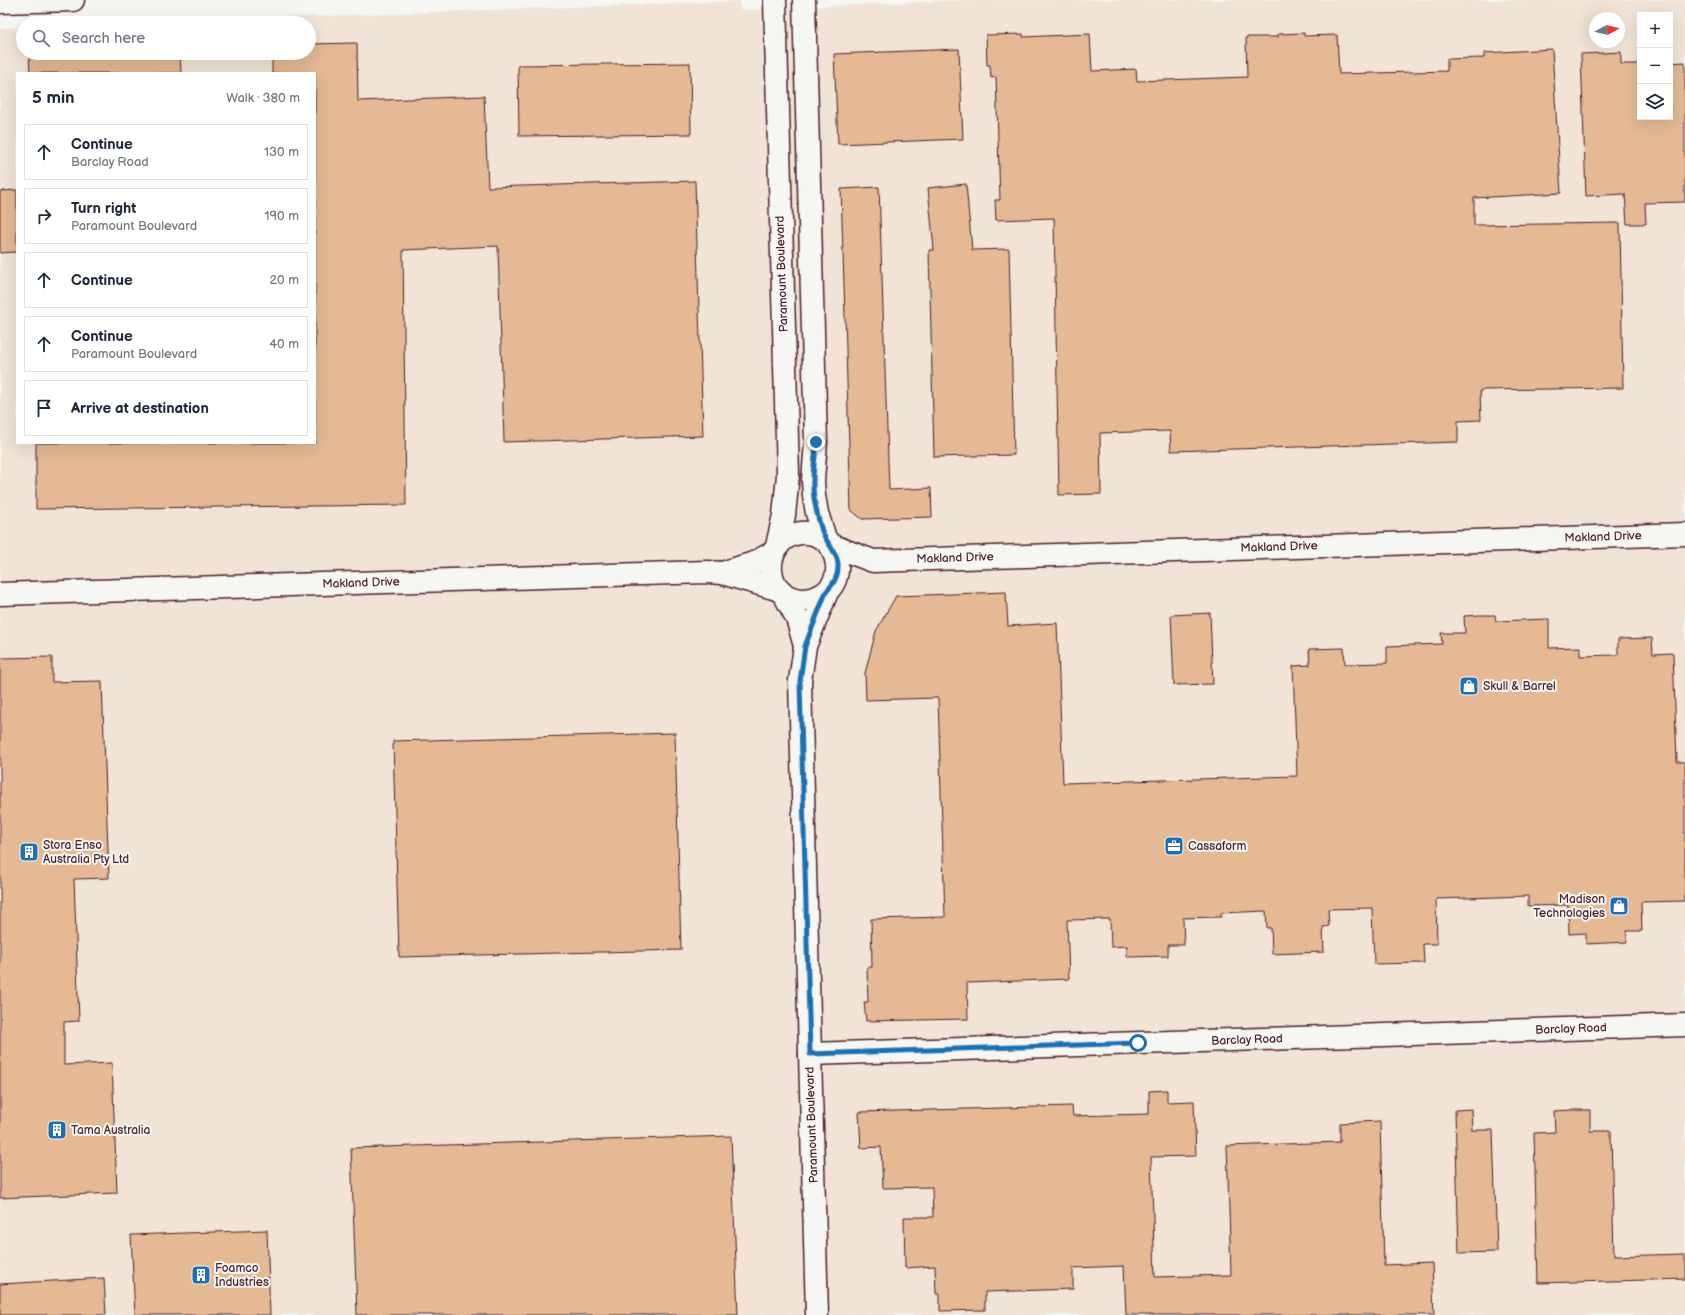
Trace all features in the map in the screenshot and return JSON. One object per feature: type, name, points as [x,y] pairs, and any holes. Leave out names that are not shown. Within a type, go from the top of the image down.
[{"type":"street","points":[[0,2],[73,0]]},
{"type":"street","points":[[761,0],[776,40]]},
{"type":"street","name":"Paramount Boulevard","points":[[775,0],[788,475],[784,515],[776,549]]},
{"type":"street","points":[[804,0],[816,442],[813,480],[817,513],[828,543],[836,554],[838,565],[837,576],[829,589],[817,598],[806,600],[794,599],[782,592],[774,581],[771,572],[771,562],[776,549],[785,538],[806,532],[817,535],[828,543]]},
{"type":"street","name":"Makland Drive","points":[[828,543],[873,561],[1685,534]]},
{"type":"street","name":"Makland Drive","points":[[722,573],[754,563],[776,549]]},
{"type":"street","name":"Makland Drive","points":[[829,589],[846,575],[873,561]]},
{"type":"street","name":"Makland Drive","points":[[0,594],[700,572],[722,573],[782,592]]},
{"type":"street","name":"Paramount Boulevard","points":[[817,1315],[800,692],[805,646],[829,589]]},
{"type":"street","name":"Paramount Boulevard","points":[[782,592],[797,618],[805,646]]},
{"type":"street","name":"Barclay Road","points":[[810,1054],[1685,1025]]},
{"type":"shaded area","points":[[966,0],[1685,0],[1685,1315],[0,1315],[0,28],[16,27],[16,60],[316,60],[316,16],[739,1],[741,10]]},
{"type":"building","points":[[1304,33],[1304,36],[1337,35],[1339,74],[1447,71],[1447,59],[1484,58],[1484,53],[1552,49],[1561,193],[1474,198],[1474,225],[1620,223],[1623,388],[1480,390],[1481,420],[1458,421],[1458,442],[1171,451],[1170,431],[1100,433],[1101,494],[1059,495],[1054,218],[996,220],[995,200],[1000,200],[996,77],[991,78],[990,65],[987,65],[986,35],[1023,34],[1023,37],[1090,34],[1092,71],[1136,69],[1137,81],[1247,77],[1246,37],[1278,37],[1278,34]]},
{"type":"building","points":[[357,43],[358,101],[484,96],[488,187],[695,181],[703,436],[504,442],[498,246],[403,250],[406,505],[36,509],[36,444],[316,444],[316,72],[272,72],[272,60],[316,60],[316,44]]},
{"type":"building","points":[[959,49],[963,139],[838,144],[834,54]]},
{"type":"building","points":[[1621,52],[1621,64],[1637,64],[1637,120],[1673,120],[1673,63],[1685,62],[1685,202],[1645,203],[1646,224],[1627,224],[1625,194],[1586,196],[1581,54]]},
{"type":"building","points":[[29,60],[180,60],[181,72],[30,72]]},
{"type":"building","points":[[690,63],[691,134],[519,136],[518,65]]},
{"type":"building","points":[[966,184],[972,250],[1009,249],[1014,455],[934,457],[929,250],[934,250],[928,188]]},
{"type":"building","points":[[879,187],[889,490],[931,488],[932,517],[862,519],[851,510],[841,189]]},
{"type":"building","points":[[16,190],[16,252],[0,253],[0,191]]},
{"type":"building","points":[[1006,592],[1008,626],[1057,623],[1063,783],[1297,776],[1293,666],[1310,665],[1309,649],[1344,648],[1345,664],[1387,663],[1387,646],[1442,644],[1441,633],[1465,633],[1464,616],[1480,615],[1495,615],[1496,621],[1549,619],[1549,648],[1580,647],[1580,656],[1618,655],[1618,639],[1652,638],[1653,654],[1673,653],[1677,762],[1685,762],[1685,901],[1641,902],[1642,931],[1627,931],[1627,942],[1586,944],[1586,933],[1569,934],[1568,905],[1528,906],[1528,896],[1436,899],[1437,944],[1423,944],[1424,963],[1374,964],[1372,908],[1328,909],[1329,926],[1323,927],[1324,952],[1272,954],[1271,928],[1267,928],[1266,911],[1221,913],[1221,917],[1183,918],[1184,945],[1168,945],[1168,956],[1127,957],[1127,946],[1111,947],[1110,919],[1067,920],[1069,979],[967,983],[968,1019],[866,1021],[864,1002],[868,1002],[867,967],[872,967],[871,919],[945,917],[938,698],[866,700],[865,673],[876,631],[896,596]]},
{"type":"building","points":[[1210,613],[1213,684],[1174,685],[1171,615]]},
{"type":"building","points":[[52,657],[52,682],[102,681],[109,878],[74,879],[79,1021],[64,1022],[64,1065],[112,1063],[117,1193],[0,1198],[0,658]]},
{"type":"building","points":[[675,733],[681,950],[399,957],[393,741]]},
{"type":"building","points":[[1167,1090],[1167,1102],[1194,1101],[1196,1156],[1151,1157],[1155,1277],[1231,1275],[1227,1146],[1340,1142],[1340,1123],[1380,1121],[1384,1265],[1432,1263],[1434,1315],[1126,1315],[1124,1266],[1073,1268],[1073,1289],[985,1292],[985,1310],[940,1311],[940,1294],[936,1294],[935,1266],[905,1268],[904,1217],[933,1217],[932,1187],[883,1188],[881,1147],[861,1148],[859,1112],[1072,1106],[1073,1116],[1149,1114],[1149,1091]]},
{"type":"building","points":[[1471,1109],[1472,1130],[1493,1130],[1497,1252],[1459,1253],[1455,1110]]},
{"type":"building","points":[[1590,1110],[1590,1131],[1611,1131],[1614,1256],[1685,1254],[1685,1279],[1538,1283],[1534,1133],[1555,1132],[1554,1111]]},
{"type":"building","points":[[731,1136],[738,1315],[357,1315],[351,1148]]},
{"type":"building","name":"Foamco Industries","points":[[267,1230],[270,1315],[135,1315],[131,1235]]},
{"type":"building","points":[[104,1278],[106,1315],[0,1315],[0,1284]]},
{"type":"place","name":"Skull & Barrel","points":[[1469,686]]},
{"type":"place","name":"Cassaform","points":[[1174,846]]},
{"type":"place","name":"Stora Enso Australia Pty Ltd","points":[[29,852]]},
{"type":"place","name":"Madison Technologies","points":[[1619,906]]},
{"type":"place","name":"Tama Australia","points":[[57,1130]]},
{"type":"place","name":"Foamco Industries","points":[[201,1275]]},
{"type":"route","points":[[816,442],[813,480],[817,513],[822,532],[836,554],[838,565],[837,576],[832,586],[826,592],[805,646],[800,681],[810,1054],[1138,1043]]}]
